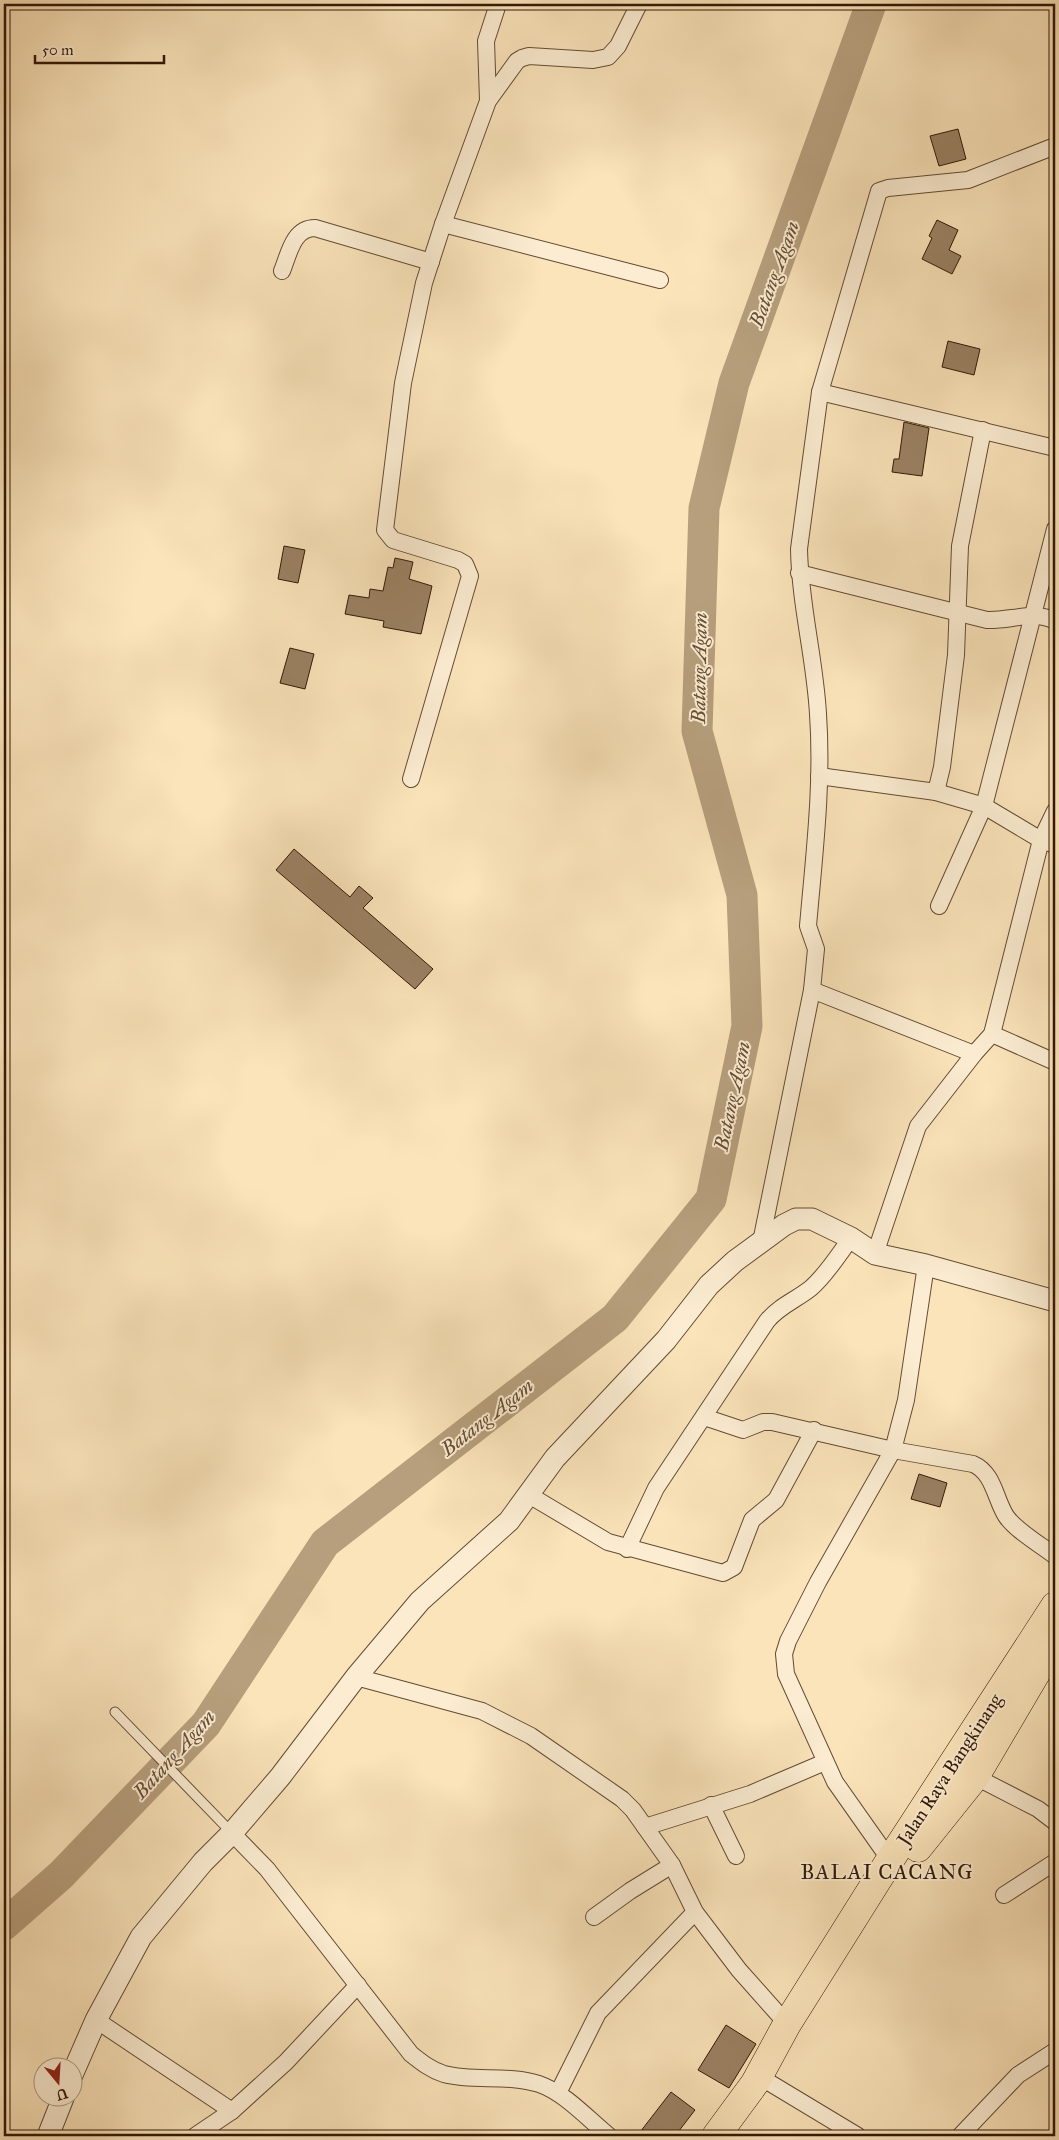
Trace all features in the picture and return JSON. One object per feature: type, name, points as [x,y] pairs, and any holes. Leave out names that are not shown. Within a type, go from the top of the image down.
[{"type":"highway","name":"Jalan Raya Bangkinang","points":[[963,1770],[1055,1606]]},
{"type":"highway","name":"Jalan Raya Bangkinang","points":[[716,2136],[755,2083],[787,2024],[890,1860],[918,1832],[1055,1641]]},
{"type":"highway","name":"Jalan Raya Bangkinang","points":[[733,2136],[770,2083],[881,1910],[918,1832]]},
{"type":"street","points":[[488,101],[486,40],[498,4]]},
{"type":"street","points":[[411,779],[470,576],[465,564],[458,560],[393,540],[385,530],[403,383],[430,262],[488,101],[517,61],[529,56],[593,60],[608,57],[618,46],[639,4]]},
{"type":"street","points":[[761,1242],[813,984],[816,949],[808,926],[826,778],[805,574],[799,543],[820,392],[879,191],[896,187],[968,180],[1055,146]]},
{"type":"street","points":[[443,224],[660,280]]},
{"type":"street","points":[[282,271],[295,239],[306,228],[315,228],[430,262]]},
{"type":"street","points":[[820,392],[1055,448]]},
{"type":"street","points":[[936,792],[942,766],[955,664],[960,546],[983,430]]},
{"type":"street","points":[[939,906],[984,806],[1055,529]]},
{"type":"street","points":[[805,574],[958,614],[995,620],[1045,616],[1055,621]]},
{"type":"street","points":[[826,778],[936,792],[984,806],[1048,842]]},
{"type":"street","points":[[876,1254],[918,1126],[992,1034],[1048,842],[1055,811]]},
{"type":"street","points":[[813,984],[974,1054]]},
{"type":"street","points":[[992,1034],[1055,1062]]},
{"type":"street","points":[[79,2058],[96,2020],[141,1937],[203,1862],[240,1841],[280,1777],[356,1677],[420,1601],[508,1521],[540,1503],[555,1458],[666,1340],[709,1285],[761,1242],[796,1219],[812,1219],[852,1238],[876,1254],[926,1265],[1055,1301]]},
{"type":"street","points":[[627,1549],[656,1488],[773,1313],[819,1280],[852,1238]]},
{"type":"street","points":[[890,1860],[847,1801],[825,1762],[786,1674],[784,1654],[788,1642],[818,1582],[894,1450],[906,1400],[926,1265]]},
{"type":"street","points":[[704,1417],[743,1430],[767,1421],[814,1430],[894,1450],[980,1467],[988,1476],[1007,1518],[1055,1556]]},
{"type":"street","points":[[540,1503],[588,1532],[627,1549],[718,1573],[729,1572],[734,1567],[752,1520],[776,1500],[814,1430]]},
{"type":"street","points":[[356,1677],[482,1711],[531,1736],[622,1799],[672,1865],[695,1912],[739,1970],[787,2024]]},
{"type":"street","points":[[645,1827],[765,1788],[825,1762]]},
{"type":"street","points":[[963,1770],[1038,1809],[1055,1822]]},
{"type":"street","points":[[712,1805],[736,1856]]},
{"type":"street","points":[[240,1841],[267,1869],[411,2054],[427,2066],[443,2074],[521,2080],[540,2084],[558,2093],[609,2136]]},
{"type":"street","points":[[1004,1895],[1055,1862]]},
{"type":"street","points":[[594,1917],[672,1865]]},
{"type":"street","points":[[558,2093],[598,2013],[695,1912]]},
{"type":"street","points":[[194,2136],[232,2111],[286,2062],[358,1985]]},
{"type":"street","points":[[96,2020],[232,2111]]},
{"type":"street","points":[[960,2136],[1018,2075],[1055,2051]]},
{"type":"street","points":[[770,2083],[858,2136]]},
{"type":"street","points":[[48,2136],[59,2108]]},
{"type":"lane","points":[[115,1712],[240,1841]]},
{"type":"building","points":[[958,129],[966,159],[939,166],[930,136]]},
{"type":"building","points":[[937,220],[958,230],[949,250],[961,256],[952,274],[922,259],[932,238],[929,236]]},
{"type":"building","points":[[948,341],[980,349],[974,375],[942,367]]},
{"type":"building","points":[[904,422],[929,428],[922,476],[892,472],[894,459],[899,459]]},
{"type":"building","points":[[284,546],[305,550],[298,583],[278,579]]},
{"type":"building","points":[[395,558],[413,562],[409,579],[432,586],[421,634],[383,627],[384,621],[345,614],[349,595],[369,598],[370,589],[383,591],[388,567],[393,568]]},
{"type":"building","points":[[290,648],[314,654],[305,689],[280,683]]},
{"type":"building","points":[[294,849],[350,897],[359,886],[373,898],[363,908],[433,969],[415,989],[276,870]]},
{"type":"building","points":[[919,1474],[947,1483],[940,1507],[911,1499]]},
{"type":"building","points":[[726,2025],[756,2044],[729,2088],[698,2070]]},
{"type":"building","points":[[671,2092],[695,2110],[675,2136],[637,2136]]},
{"type":"waterway","name":"Batang Agam","points":[[4,1925],[61,1875],[206,1724],[325,1543],[615,1318],[711,1199],[747,1026],[742,895],[697,731],[704,508],[734,383],[871,4]]},
{"type":"district","name":"BALAI CACANG","points":[[887,1872]]}]
